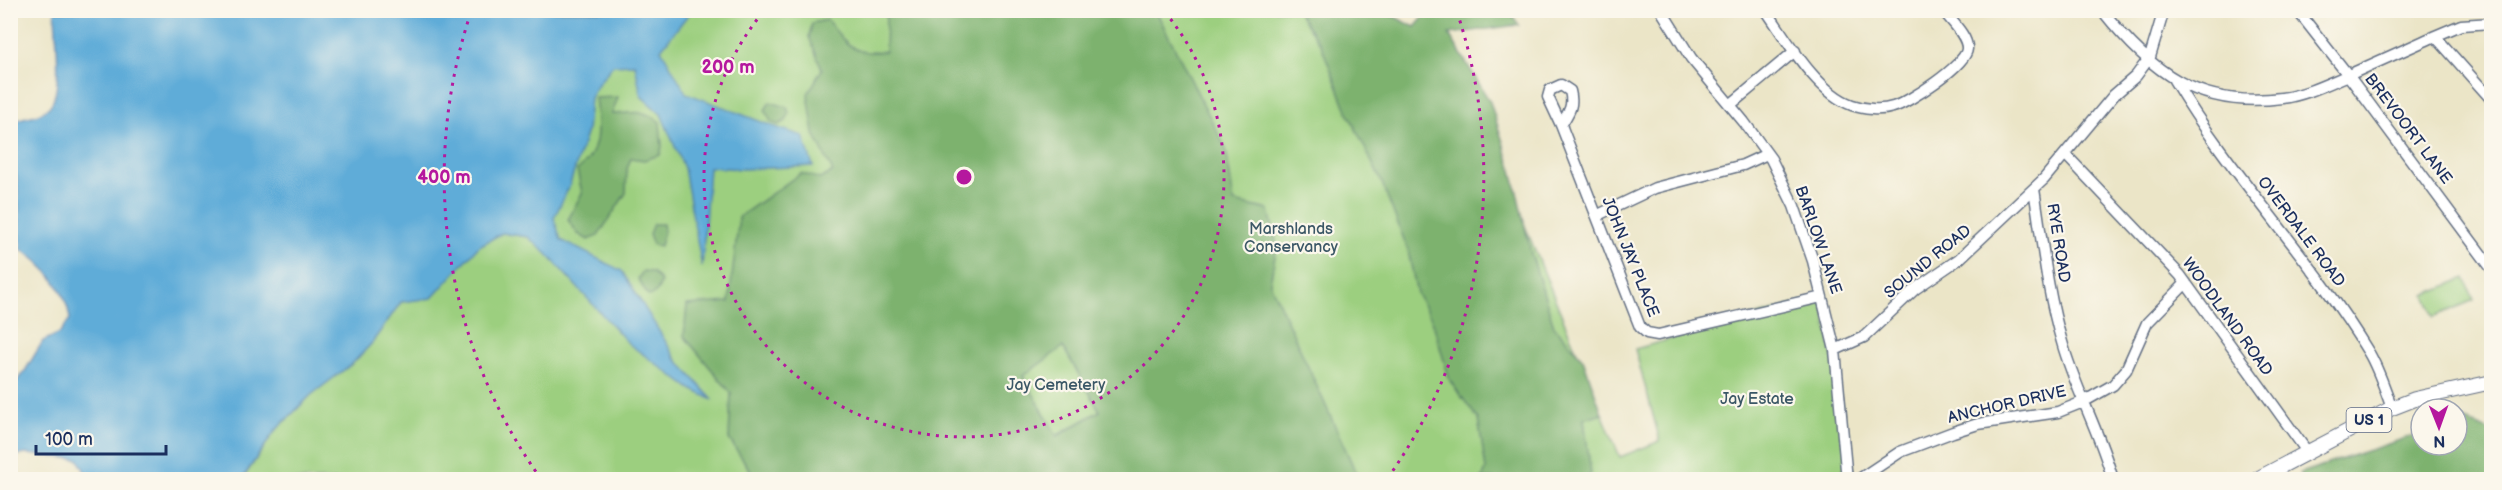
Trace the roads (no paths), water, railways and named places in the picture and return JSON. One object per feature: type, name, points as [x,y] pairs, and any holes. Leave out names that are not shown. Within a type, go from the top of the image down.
[{"type":"main road","name":"US 1","points":[[2255,480],[2392,408],[2415,399],[2492,382]]},
{"type":"street","name":"BARLOW LANE","points":[[1661,10],[1691,58],[1767,154],[1794,206],[1822,297],[1835,350],[1847,480]]},
{"type":"street","points":[[1766,10],[1811,73],[1835,96],[1852,105],[1882,110],[1895,107],[1912,98],[1957,65],[1967,52],[1967,44],[1942,10]]},
{"type":"street","points":[[2102,10],[2139,54],[2174,80],[2189,88],[2221,96],[2256,99],[2283,98],[2313,90],[2461,25],[2492,22]]},
{"type":"street","name":"RYE ROAD","points":[[2113,480],[2062,342],[2044,262],[2034,189],[2114,95],[2136,76],[2147,61],[2164,10]]},
{"type":"street","name":"BREVOORT LANE","points":[[2297,10],[2492,269]]},
{"type":"street","points":[[2435,36],[2492,100]]},
{"type":"street","points":[[1730,105],[1795,51]]},
{"type":"street","name":"OVERDALE ROAD","points":[[2174,80],[2212,140],[2301,254],[2370,355],[2392,408]]},
{"type":"street","name":"JOHN JAY PLACE","points":[[1561,125],[1640,327],[1647,333],[1658,335],[1689,329],[1822,297]]},
{"type":"street","points":[[1598,215],[1656,188],[1743,165],[1767,154]]},
{"type":"street","name":"WOODLAND ROAD","points":[[2065,154],[2186,283],[2308,453]]},
{"type":"street","name":"SOUND ROAD","points":[[1835,350],[1864,337],[1915,289],[1959,260],[2034,189]]},
{"type":"street","name":"ANCHOR DRIVE","points":[[1858,480],[1900,452],[1953,432],[1978,424],[2058,412],[2083,402],[2114,385],[2127,370],[2147,323],[2186,283]]},
{"type":"water","points":[[55,11],[691,11],[661,49],[686,93],[803,136],[813,166],[743,169],[709,167],[702,267],[684,168],[661,114],[641,96],[635,64],[613,65],[590,98],[587,131],[569,187],[554,218],[561,240],[622,271],[677,360],[713,400],[691,389],[629,344],[546,253],[528,237],[502,233],[479,246],[432,298],[401,302],[371,344],[353,363],[311,395],[275,431],[242,479],[89,479],[78,459],[27,454],[11,456],[11,388],[25,371],[43,341],[60,333],[70,319],[64,298],[53,279],[38,262],[21,249],[17,179],[11,154],[11,123],[44,111],[54,99],[58,61]]},
{"type":"park label","name":"Marshlands Conservancy","points":[[1291,238]]},
{"type":"park label","name":"Jay Cemetery","points":[[1056,385]]},
{"type":"park label","name":"Jay Estate","points":[[1757,399]]}]
